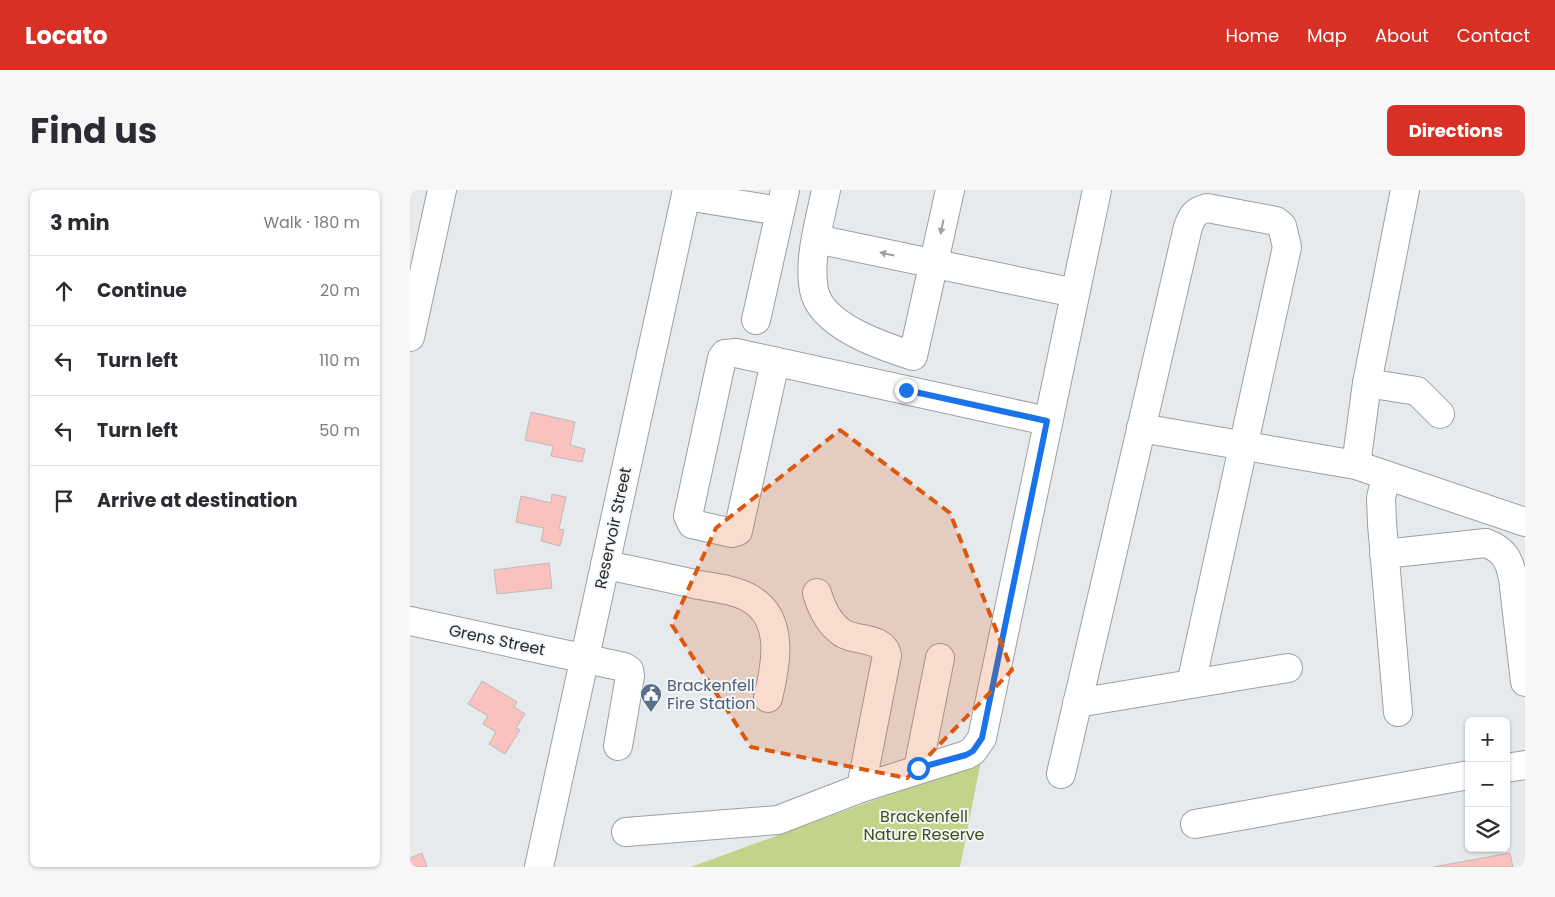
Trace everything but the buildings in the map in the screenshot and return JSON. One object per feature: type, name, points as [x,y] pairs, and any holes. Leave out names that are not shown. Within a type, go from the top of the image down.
[{"type":"street","points":[[410,337],[442,190]]},
{"type":"street","points":[[826,190],[816,239],[813,278],[814,291],[821,306],[834,320],[884,347],[913,356]]},
{"type":"street","points":[[906,390],[950,190]]},
{"type":"street","points":[[626,832],[778,820],[918,768],[966,755],[973,751],[982,738],[1096,190]]},
{"type":"street","points":[[1356,465],[1367,383],[1405,190]]},
{"type":"street","points":[[687,193],[782,200],[756,320]]},
{"type":"street","name":"Reservoir Street","points":[[539,867],[687,193]]},
{"type":"street","points":[[1061,774],[1188,227],[1192,216],[1198,210],[1207,208],[1276,221],[1282,226],[1287,247],[1191,684]]},
{"type":"street","points":[[816,239],[1075,292]]},
{"type":"street","points":[[775,362],[738,531],[732,533],[692,524],[688,516],[722,358],[725,354],[736,352],[1047,421]]},
{"type":"street","points":[[1367,383],[1417,391],[1440,414]]},
{"type":"street","points":[[1141,428],[1356,465],[1525,522]]},
{"type":"street","points":[[1386,476],[1381,498],[1398,712]]},
{"type":"street","points":[[1384,554],[1486,543],[1501,549],[1510,562],[1513,578],[1525,682]]},
{"type":"street","points":[[605,565],[738,593],[760,606],[769,619],[777,644],[774,673],[768,698]]},
{"type":"street","points":[[817,593],[822,607],[839,631],[846,636],[879,644],[888,654],[862,788]]},
{"type":"street","name":"Grens Street","points":[[410,621],[624,666],[629,670],[630,676],[618,746]]},
{"type":"street","points":[[918,768],[940,658]]},
{"type":"street","points":[[1077,703],[1288,668]]},
{"type":"street","points":[[1510,767],[1525,765]]},
{"type":"street","points":[[1194,824],[1465,776]]},
{"type":"highlighted area","points":[[840,430],[950,513],[1012,670],[907,778],[751,747],[672,625],[716,528]]},
{"type":"green space","name":"Brackenfell Nature Reserve","points":[[981,761],[960,867],[691,867]]},
{"type":"place","name":"Brackenfell Fire Station","points":[[651,713]]},
{"type":"route","points":[[906,390],[1047,421],[982,738],[973,751],[966,755],[918,768]]}]
